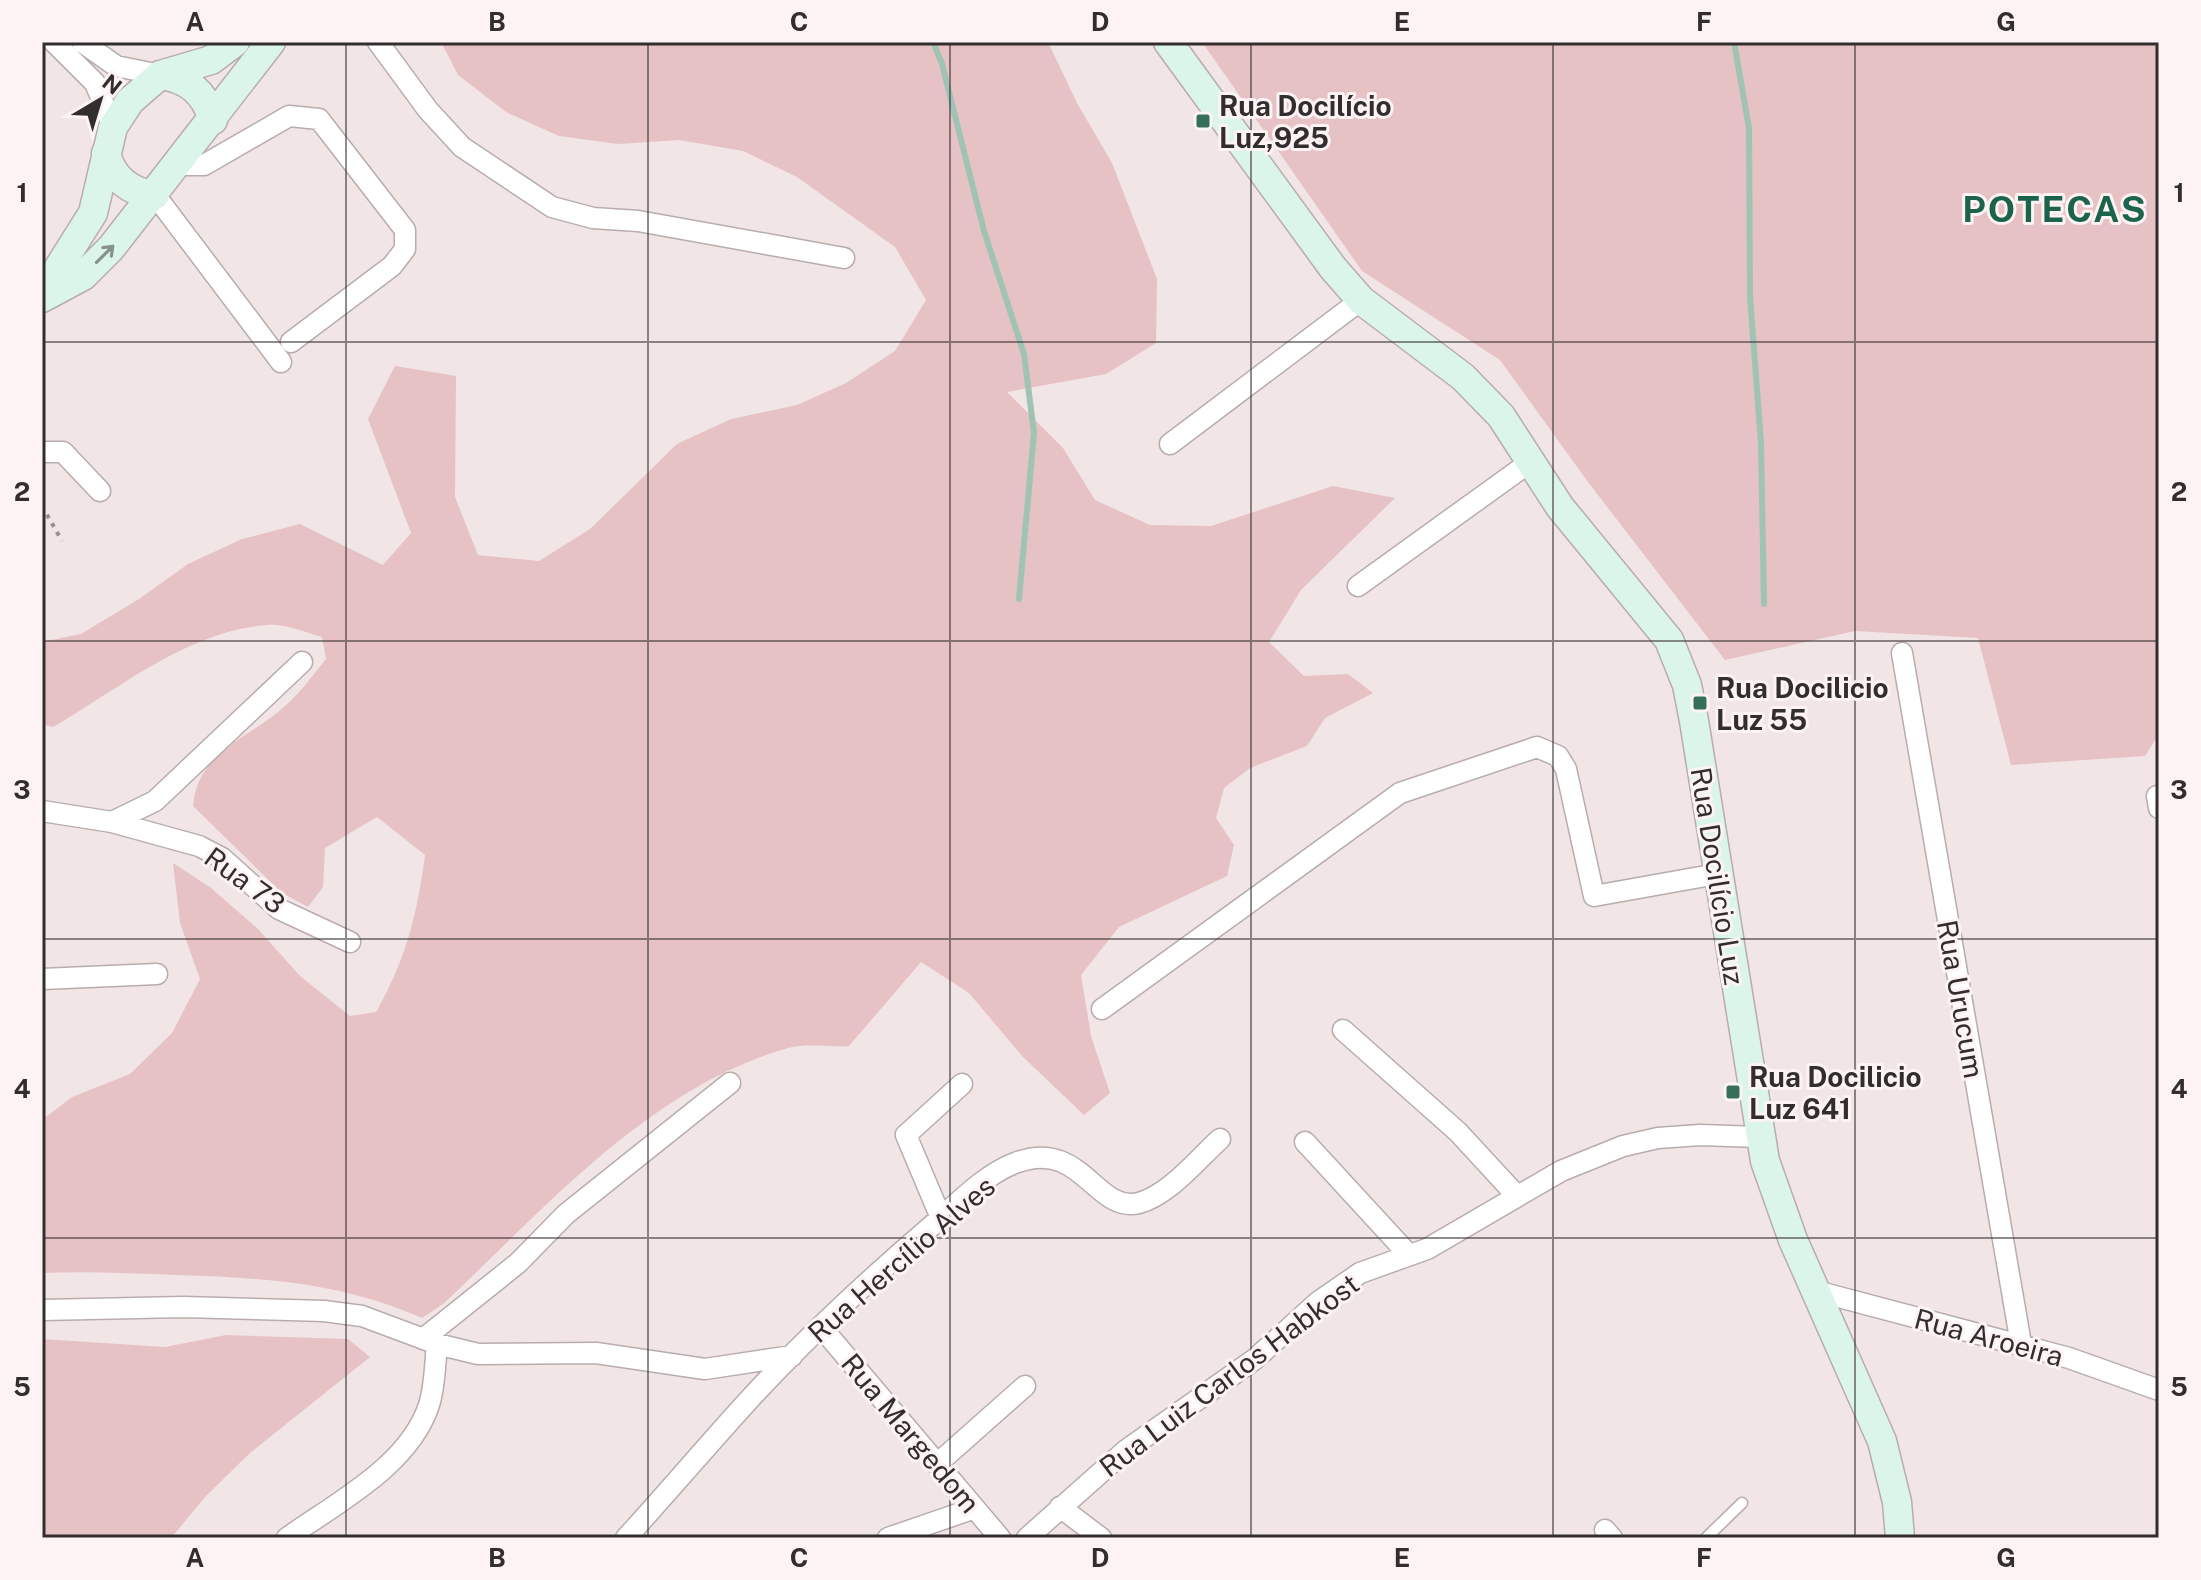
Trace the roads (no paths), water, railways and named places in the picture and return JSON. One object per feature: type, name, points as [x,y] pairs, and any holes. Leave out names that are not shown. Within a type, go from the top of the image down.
[{"type":"main road","points":[[42,296],[93,213],[110,140],[130,101],[160,75],[211,60],[235,42]]},
{"type":"main road","points":[[42,296],[83,276],[155,195],[271,42]]},
{"type":"main road","name":"Rua Docilício Luz","points":[[1168,42],[1333,268],[1361,300],[1446,363],[1488,400],[1581,535],[1654,618],[1679,661],[1694,721],[1759,1137],[1775,1195],[1882,1441],[1897,1502],[1900,1538]]},
{"type":"main road","points":[[160,75],[179,79],[195,89],[204,98],[213,120]]},
{"type":"main road","points":[[110,140],[112,170],[125,185],[155,195]]},
{"type":"street","points":[[54,42],[95,83],[110,140]]},
{"type":"street","points":[[82,42],[116,66],[160,75]]},
{"type":"street","points":[[378,42],[428,110],[462,147],[552,207],[593,218],[638,221],[844,258]]},
{"type":"street","points":[[179,165],[204,165],[289,116],[319,119],[405,230],[405,249],[392,266],[291,342]]},
{"type":"street","points":[[155,195],[281,362]]},
{"type":"street","points":[[1170,444],[1361,300]]},
{"type":"street","points":[[42,452],[63,452],[100,491]]},
{"type":"street","points":[[1358,586],[1530,462]]},
{"type":"street","name":"Rua Urucum","points":[[1902,653],[2021,1344]]},
{"type":"street","points":[[112,822],[155,801],[302,662]]},
{"type":"street","points":[[1102,1009],[1357,821],[1400,793],[1537,747],[1558,756],[1566,769],[1594,896],[1717,874]]},
{"type":"street","name":"Rua 73","points":[[42,811],[112,822],[199,846],[222,858],[279,909],[350,942]]},
{"type":"street","points":[[42,979],[157,974]]},
{"type":"street","points":[[1343,1030],[1458,1132],[1517,1196]]},
{"type":"street","points":[[287,1538],[382,1468],[419,1429],[430,1402],[430,1342],[518,1263],[566,1214],[730,1083]]},
{"type":"street","points":[[941,1218],[906,1135],[962,1084]]},
{"type":"street","name":"Rua Luiz Carlos Habkost","points":[[1027,1538],[1125,1451],[1255,1359],[1339,1286],[1427,1249],[1561,1171],[1623,1146],[1672,1137],[1759,1137]]},
{"type":"street","name":"Rua Hercílio Alves","points":[[626,1538],[792,1356],[941,1218],[1013,1163],[1054,1157],[1069,1162],[1109,1196],[1127,1204],[1142,1202],[1161,1192],[1220,1139]]},
{"type":"street","points":[[1305,1142],[1409,1255]]},
{"type":"street","name":"Rua Aroeira","points":[[1816,1291],[2021,1344],[2113,1372],[2159,1390]]},
{"type":"street","points":[[42,1310],[183,1307],[324,1311],[362,1316],[430,1342],[510,1356],[607,1354],[705,1369],[792,1356]]},
{"type":"street","name":"Rua Margedom","points":[[822,1328],[1000,1538]]},
{"type":"street","points":[[937,1464],[1025,1386]]},
{"type":"street","points":[[1060,1507],[1101,1538]]},
{"type":"street","points":[[888,1538],[975,1508]]},
{"type":"lane","points":[[1706,1538],[1742,1503]]},
{"type":"waterway","points":[[933,42],[942,64],[984,231],[1024,354],[1034,433],[1019,599]]},
{"type":"waterway","points":[[1734,42],[1749,128],[1750,297],[1761,443],[1764,604]]},
{"type":"place","name":"Rua Docilício Luz,925","points":[[1203,121]]},
{"type":"place","name":"Rua Docilicio Luz 55","points":[[1700,703]]},
{"type":"place","name":"Rua Docilicio Luz 641","points":[[1733,1092]]},
{"type":"district","name":"POTECAS","points":[[2055,209]]}]
